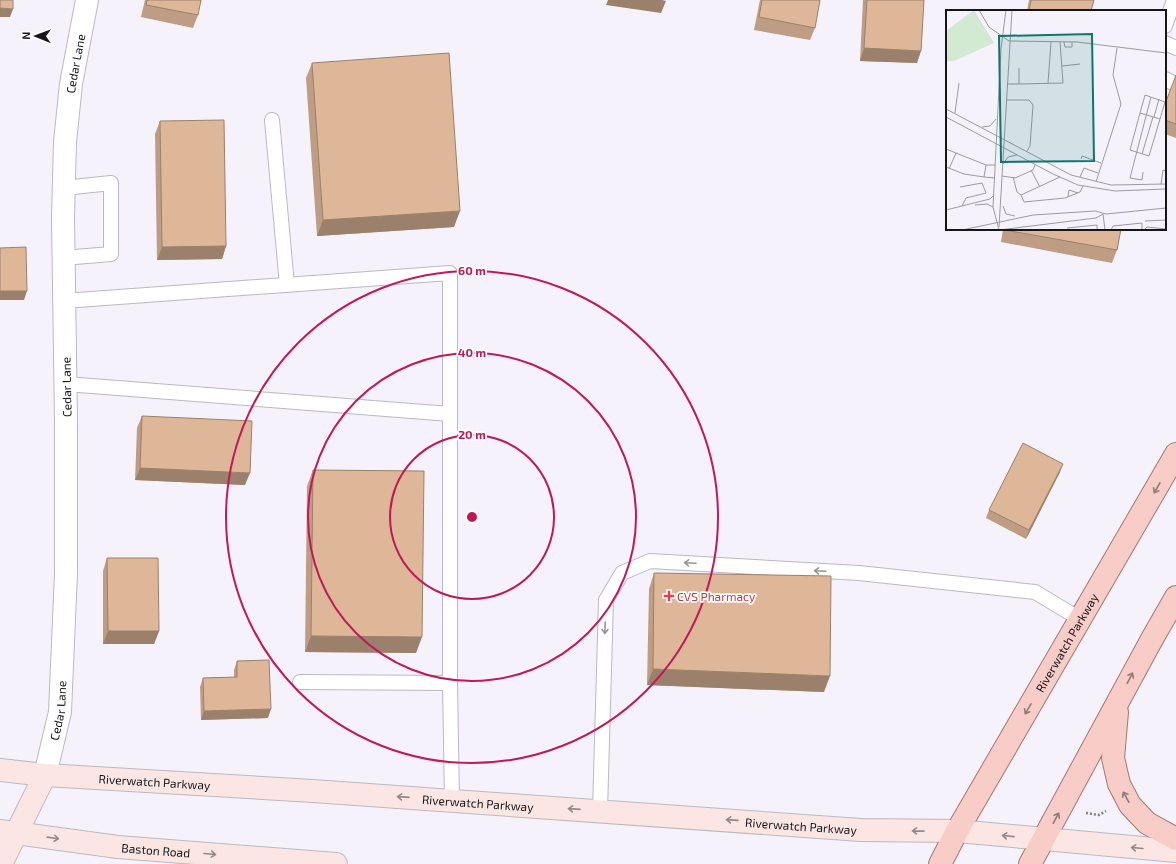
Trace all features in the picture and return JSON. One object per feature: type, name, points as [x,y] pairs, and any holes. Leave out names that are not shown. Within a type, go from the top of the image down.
[{"type":"main road","name":"Riverwatch Parkway","points":[[940,864],[957,831],[1176,454]]},
{"type":"main road","points":[[1030,864],[1176,597]]},
{"type":"main road","points":[[1119,700],[1113,758],[1118,784],[1130,805],[1147,824],[1176,839]]},
{"type":"main road","name":"Riverwatch Parkway","points":[[0,770],[861,830],[957,831],[1176,851]]},
{"type":"main road","points":[[1,864],[9,832],[45,774]]},
{"type":"main road","name":"Baston Road","points":[[9,832],[118,847],[336,864]]},
{"type":"street","name":"Cedar Lane","points":[[45,774],[60,712],[66,573],[66,384],[63,258],[65,142],[70,92],[87,0]]},
{"type":"lane","points":[[1169,25],[1174,0]]},
{"type":"lane","points":[[1166,43],[1176,48]]},
{"type":"lane","points":[[272,120],[287,285]]},
{"type":"lane","points":[[63,258],[111,254],[111,183],[64,188]]},
{"type":"lane","points":[[64,301],[450,273],[450,683],[452,801]]},
{"type":"lane","points":[[66,384],[450,414]]},
{"type":"lane","points":[[600,811],[606,600],[622,573],[650,561],[859,573],[1035,592],[1080,619]]},
{"type":"lane","points":[[300,682],[450,683]]},
{"type":"path","points":[[1092,814],[1099,815]]},
{"type":"building","points":[[0,0],[13,0],[13,9],[0,8]]},
{"type":"building","points":[[147,0],[201,0],[198,15],[146,5]]},
{"type":"building","points":[[762,0],[820,0],[815,28],[759,17]]},
{"type":"building","points":[[867,0],[924,0],[921,51],[864,48]]},
{"type":"building","points":[[1031,0],[1094,0],[1091,10],[1029,10]]},
{"type":"building","points":[[449,53],[460,211],[323,220],[312,63]]},
{"type":"building","points":[[1176,75],[1176,124],[1166,120],[1166,101]]},
{"type":"building","points":[[224,120],[226,246],[162,247],[160,121]]},
{"type":"building","points":[[1005,230],[1121,230],[1117,250]]},
{"type":"building","points":[[26,247],[27,291],[0,291],[0,248]]},
{"type":"building","points":[[142,416],[252,421],[250,473],[140,468]]},
{"type":"building","points":[[1023,443],[1063,464],[1029,530],[989,510]]},
{"type":"building","points":[[313,470],[424,471],[422,637],[311,636]]},
{"type":"building","points":[[107,558],[158,558],[159,631],[108,631]]},
{"type":"building","name":"CVS Pharmacy","points":[[654,573],[831,576],[830,676],[653,669]]},
{"type":"building","points":[[269,660],[271,709],[204,711],[203,678],[237,677],[237,661]]},
{"type":"place","name":"CVS Pharmacy","points":[[669,596]]}]
